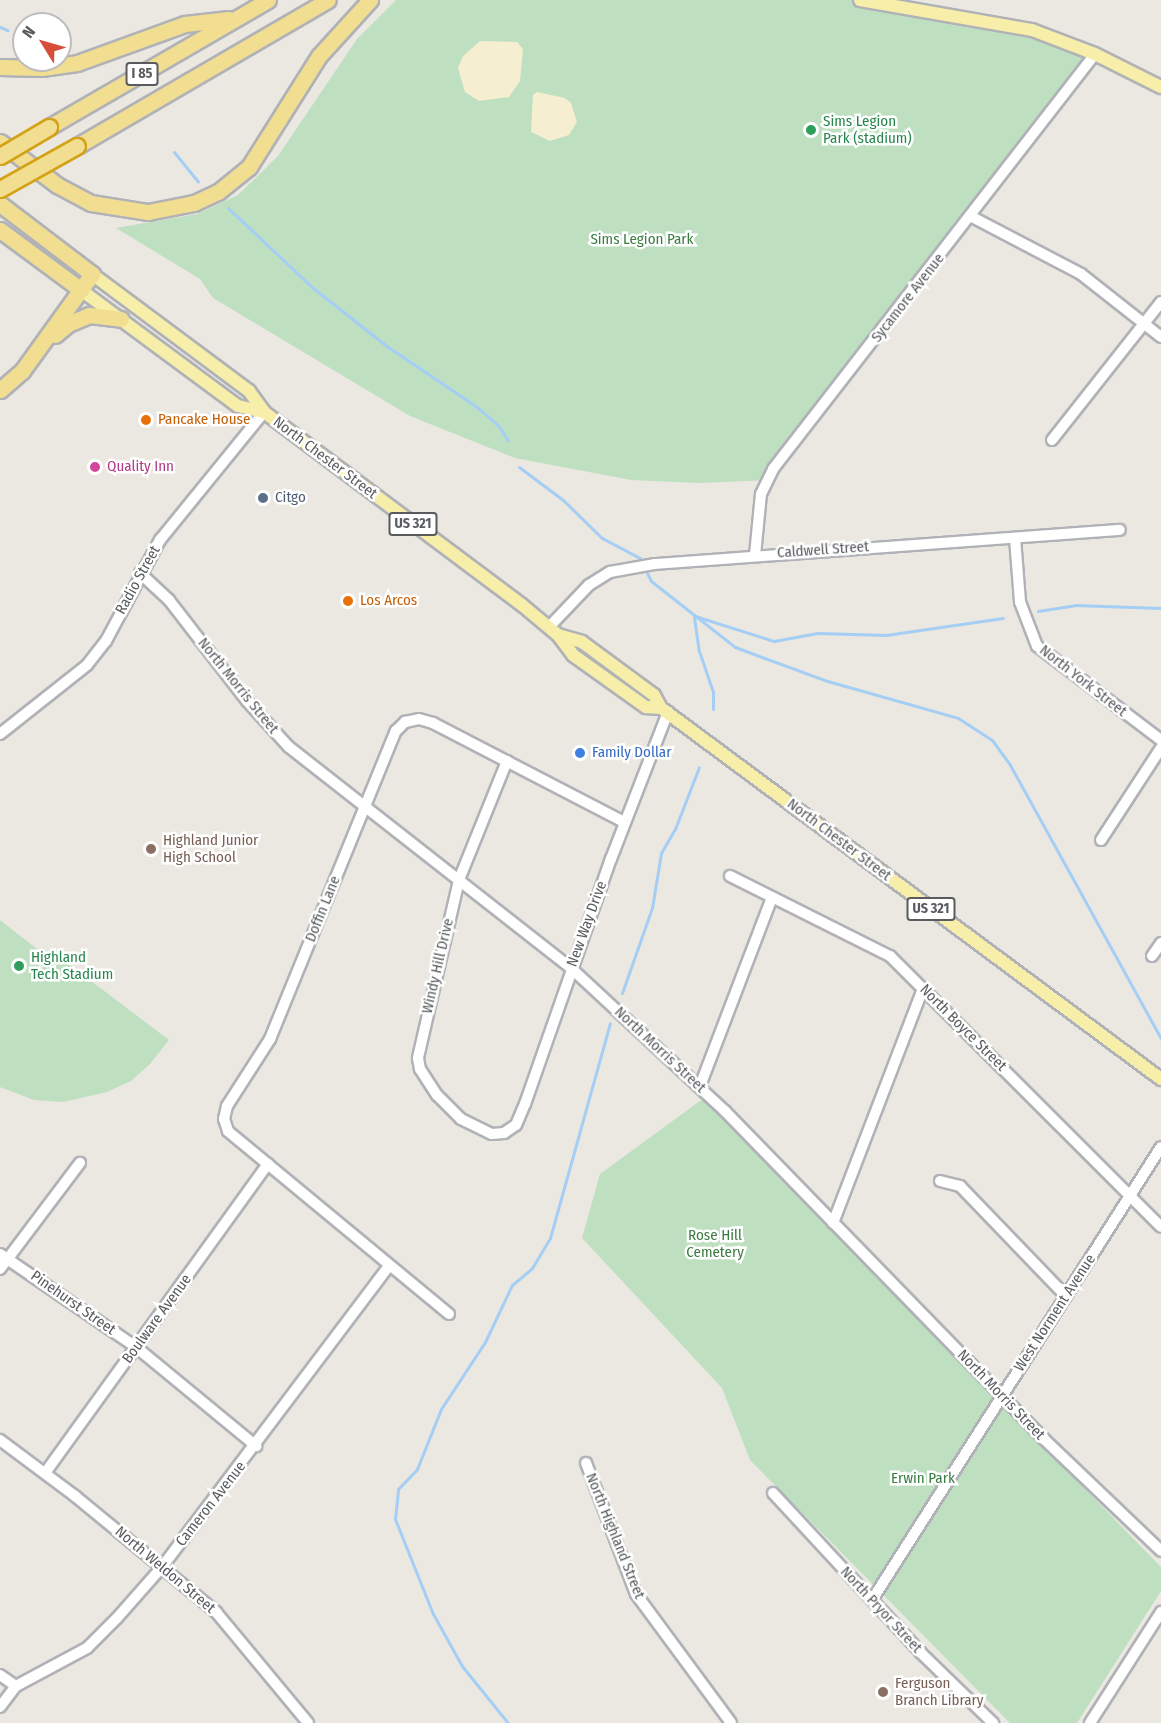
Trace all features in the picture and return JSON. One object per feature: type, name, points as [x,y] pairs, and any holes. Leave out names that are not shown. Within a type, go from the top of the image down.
[{"type":"highway","name":"I 85","points":[[0,156],[268,0]]},
{"type":"highway","name":"I 85","points":[[0,189],[328,0]]},
{"type":"highway","points":[[0,142],[57,185],[91,203],[148,212],[194,203],[218,192],[249,167],[319,56],[370,0]]},
{"type":"highway","points":[[0,66],[42,68],[77,63],[185,24],[235,19]]},
{"type":"highway","name":"North Chester Street","points":[[0,204],[92,274]]},
{"type":"highway","name":"North Chester Street","points":[[0,231],[81,290]]},
{"type":"highway","points":[[29,360],[92,274]]},
{"type":"highway","points":[[0,390],[29,360],[78,318],[101,314],[121,319]]},
{"type":"main road","points":[[860,0],[989,20],[1032,30],[1095,54],[1161,87]]},
{"type":"main road","name":"North Chester Street","points":[[92,274],[249,391],[264,412],[554,631],[582,642],[654,695],[665,710],[1161,1079]]},
{"type":"main road","name":"North Chester Street","points":[[81,290],[238,406],[264,412]]},
{"type":"street","name":"Sycamore Avenue","points":[[755,555],[761,494],[773,469],[972,217],[1095,54]]},
{"type":"street","points":[[972,217],[1082,274],[1161,337]]},
{"type":"street","points":[[1052,440],[1161,302]]},
{"type":"street","name":"Radio Street","points":[[0,735],[87,665],[106,641],[140,573],[184,508],[264,412]]},
{"type":"street","name":"Caldwell Street","points":[[554,631],[581,592],[610,572],[654,564],[1120,530]]},
{"type":"street","name":"North York Street","points":[[1015,538],[1020,602],[1037,646],[1161,740]]},
{"type":"street","name":"North Morris Street","points":[[140,573],[169,600],[271,729],[364,808],[571,968],[700,1086],[1003,1395],[1161,1551]]},
{"type":"street","name":"New Way Drive","points":[[504,1133],[516,1125],[525,1104],[571,968],[665,710]]},
{"type":"street","name":"Doffin Lane","points":[[268,1164],[228,1131],[224,1119],[227,1106],[270,1039],[396,730],[405,722],[419,719],[433,723],[507,761]]},
{"type":"street","points":[[1101,840],[1161,748]]},
{"type":"street","points":[[507,761],[624,822]]},
{"type":"street","name":"Windy Hill Drive","points":[[504,1133],[492,1134],[461,1119],[437,1095],[420,1069],[421,1039],[459,880],[507,761]]},
{"type":"street","name":"North Boyce Street","points":[[730,876],[877,947],[922,988],[1161,1227]]},
{"type":"street","points":[[700,1086],[772,897]]},
{"type":"street","points":[[1152,956],[1161,943]]},
{"type":"street","points":[[834,1223],[922,988]]},
{"type":"street","name":"West Norment Avenue","points":[[872,1600],[1161,1147]]},
{"type":"street","points":[[0,1269],[4,1256],[80,1163]]},
{"type":"street","points":[[268,1164],[449,1314]]},
{"type":"street","name":"Boulware Avenue","points":[[45,1473],[268,1164]]},
{"type":"street","points":[[940,1181],[960,1186],[1066,1296]]},
{"type":"street","name":"Pinehurst Street","points":[[4,1256],[136,1347],[256,1446]]},
{"type":"street","name":"Cameron Avenue","points":[[0,1707],[16,1686],[75,1655],[101,1637],[162,1568],[256,1446],[389,1266]]},
{"type":"street","name":"North Weldon Street","points":[[0,1440],[45,1473],[162,1568],[236,1632],[308,1723]]},
{"type":"street","name":"North Highland Street","points":[[586,1463],[636,1594],[731,1723]]},
{"type":"street","name":"North Pryor Street","points":[[773,1493],[872,1600],[993,1723]]},
{"type":"street","points":[[1090,1723],[1161,1612]]},
{"type":"street","points":[[0,1675],[16,1686]]},
{"type":"green space","name":"Sims Legion Park","points":[[396,0],[860,0],[989,20],[1095,54],[768,480],[699,483],[631,480],[515,458],[410,416],[213,298],[200,279],[116,228],[197,214],[238,195],[278,156],[357,39]]},
{"type":"green space","points":[[0,920],[46,956],[31,976],[34,979],[48,961],[62,959],[169,1040],[150,1064],[131,1081],[107,1092],[63,1102],[34,1100],[0,1087]]},
{"type":"green space","name":"Erwin Park","points":[[704,1098],[1161,1567],[1161,1591],[1077,1723],[1010,1723],[750,1460],[722,1388],[582,1238],[600,1174]]},
{"type":"sand","points":[[480,41],[517,42],[523,49],[520,81],[509,97],[479,101],[465,92],[458,68],[463,56]]},
{"type":"sand","points":[[537,92],[565,98],[571,103],[577,122],[569,135],[550,141],[531,132],[533,95]]},
{"type":"waterway","points":[[0,27],[7,30]]},
{"type":"waterway","points":[[174,152],[198,182]]},
{"type":"waterway","points":[[228,208],[313,288],[388,347],[477,407],[499,426],[508,441]]},
{"type":"waterway","points":[[519,467],[563,500],[602,538],[640,558]]},
{"type":"waterway","points":[[647,573],[651,581],[735,647],[824,680],[958,718],[992,740],[1010,765],[1161,1039]]},
{"type":"waterway","points":[[1038,611],[1075,605],[1161,608]]},
{"type":"waterway","points":[[695,616],[774,641],[817,633],[886,635],[1003,618]]},
{"type":"waterway","points":[[694,617],[699,651],[713,692],[713,709]]},
{"type":"waterway","points":[[622,993],[652,908],[661,853],[675,829],[699,767]]},
{"type":"waterway","points":[[508,1723],[462,1666],[433,1614],[395,1519],[398,1489],[417,1469],[441,1409],[485,1342],[512,1285],[532,1268],[550,1238],[610,1023]]},
{"type":"place","name":"Sims Legion Park (stadium)","points":[[811,130]]},
{"type":"place","name":"Pancake House","points":[[146,420]]},
{"type":"place","name":"Quality Inn","points":[[95,467]]},
{"type":"place","name":"Citgo","points":[[263,498]]},
{"type":"place","name":"Los Arcos","points":[[348,601]]},
{"type":"place","name":"Family Dollar","points":[[580,753]]},
{"type":"place","name":"Highland Junior High School","points":[[151,849]]},
{"type":"place","name":"Highland Tech Stadium","points":[[19,966]]},
{"type":"place","name":"Ferguson Branch Library","points":[[883,1692]]},
{"type":"park label","name":"Rose Hill Cemetery","points":[[715,1244]]}]
